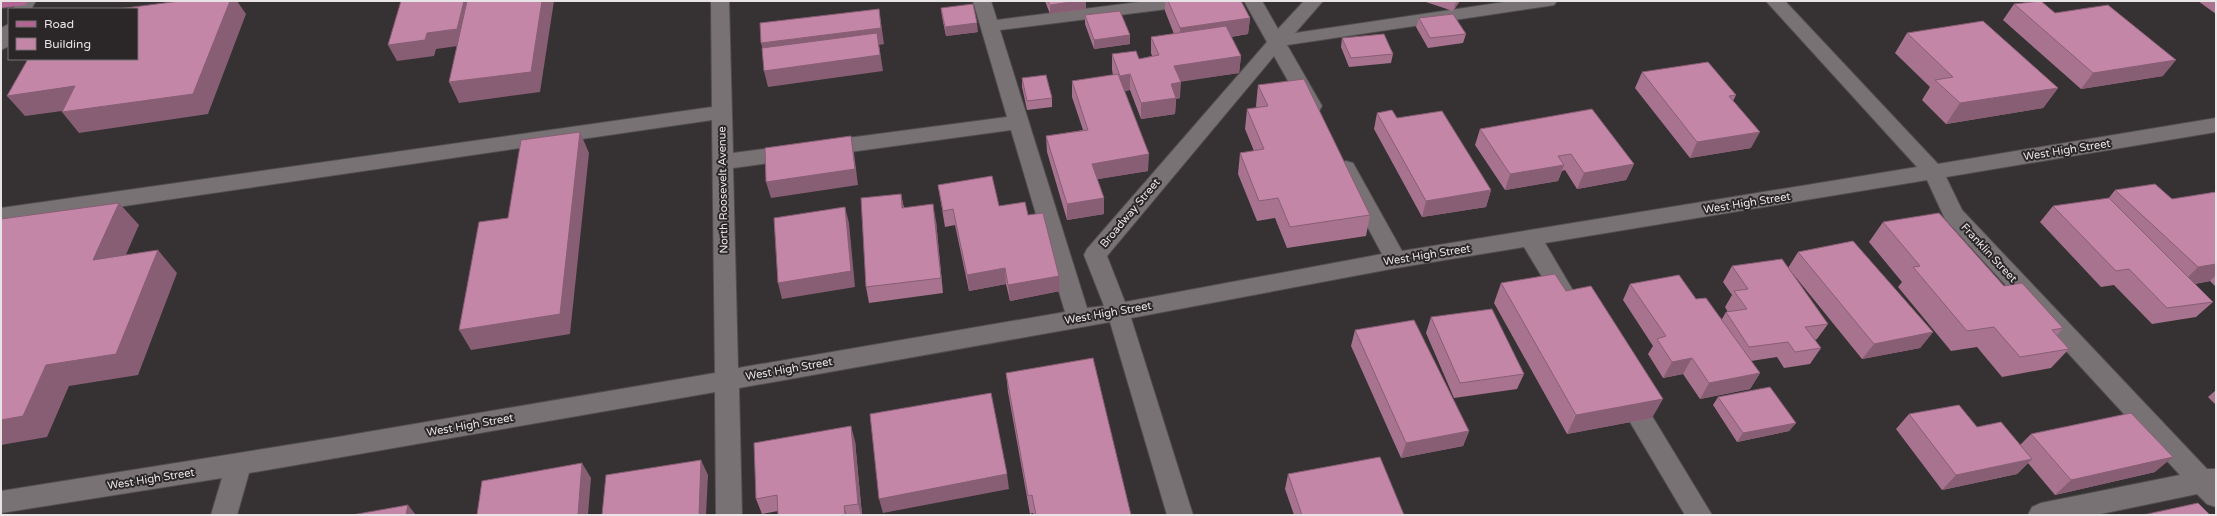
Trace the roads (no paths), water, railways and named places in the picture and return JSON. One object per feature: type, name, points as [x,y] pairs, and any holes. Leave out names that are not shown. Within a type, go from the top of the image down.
[{"type":"main road","points":[[1,3],[19,1]]},
{"type":"street","name":"North Roosevelt Avenue","points":[[720,1],[722,162],[728,379],[729,515]]},
{"type":"street","points":[[982,1],[1079,318]]},
{"type":"street","points":[[990,26],[1191,1]]},
{"type":"street","points":[[1253,1],[1277,41],[1321,123]]},
{"type":"street","name":"Broadway Street","points":[[1180,515],[1118,312],[1095,255],[1277,41],[1314,1]]},
{"type":"street","points":[[1277,41],[1548,1]]},
{"type":"street","name":"Franklin Street","points":[[1775,1],[1934,172],[1953,214],[2211,486]]},
{"type":"street","points":[[1,44],[8,32]]},
{"type":"street","points":[[1,216],[722,112]]},
{"type":"street","points":[[722,162],[1018,122]]},
{"type":"street","name":"West High Street","points":[[1,502],[238,466],[728,379],[1118,312],[1396,260],[2216,125]]},
{"type":"street","points":[[1336,150],[1396,260]]},
{"type":"street","points":[[1530,238],[1580,319]]},
{"type":"street","points":[[1617,380],[1700,515]]},
{"type":"street","points":[[224,515],[238,466]]},
{"type":"street","points":[[2041,515],[2211,486]]}]
